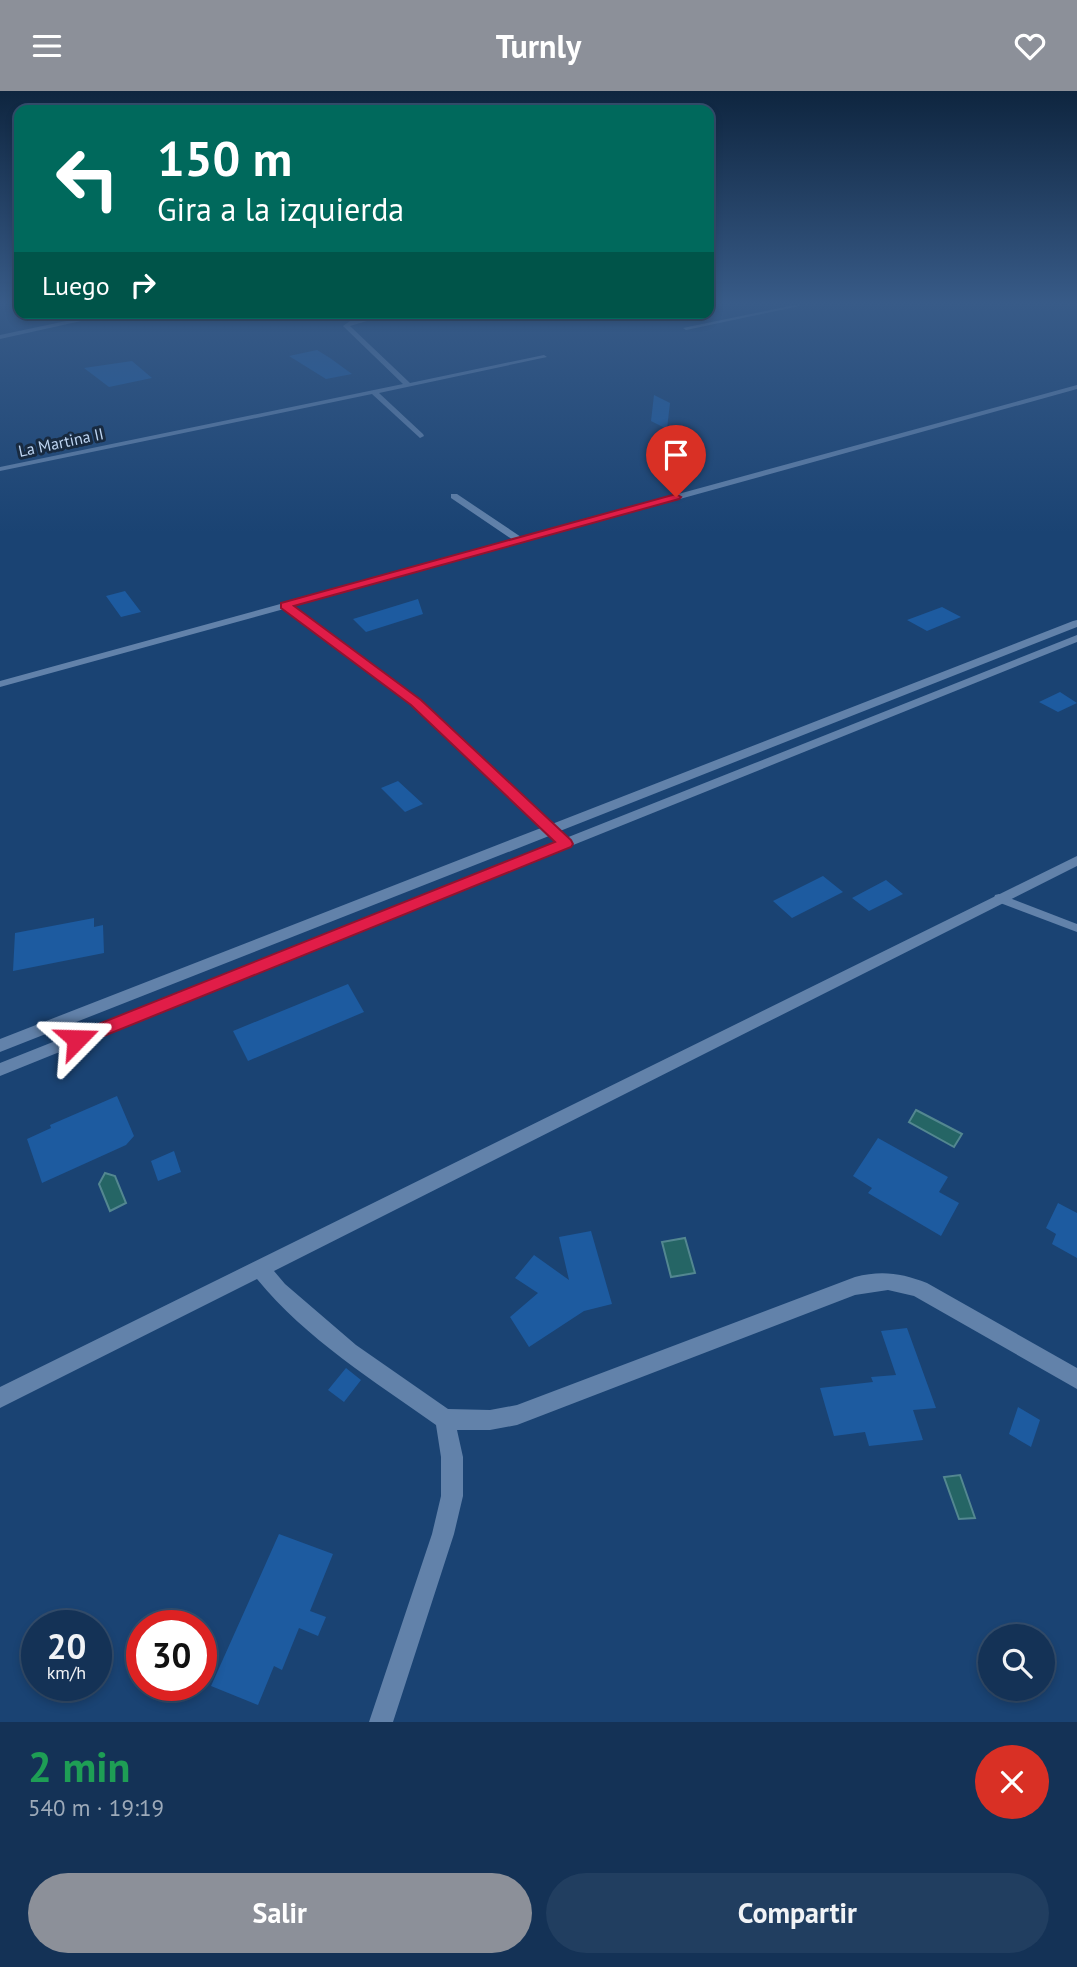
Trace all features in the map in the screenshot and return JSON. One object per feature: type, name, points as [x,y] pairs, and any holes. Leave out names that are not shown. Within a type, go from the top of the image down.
[{"type":"street","points":[[404,381],[408,385]]},
{"type":"street","name":"La Martina II","points":[[0,469],[427,381]]},
{"type":"street","points":[[0,684],[1074,390]]},
{"type":"street","points":[[374,392],[420,436]]},
{"type":"street","points":[[454,496],[519,540]]},
{"type":"street","points":[[285,605],[416,703],[566,844]]},
{"type":"street","points":[[0,1046],[1077,623]]},
{"type":"street","points":[[0,1070],[1077,638]]},
{"type":"street","points":[[0,1398],[1077,860]]},
{"type":"street","points":[[259,1267],[278,1290],[349,1352],[445,1419],[491,1420],[529,1411],[855,1286],[880,1280],[920,1289],[1077,1379]]},
{"type":"street","points":[[381,1722],[443,1534],[452,1496],[452,1457],[445,1419]]},
{"type":"lane","points":[[999,898],[1077,928]]},
{"type":"shaded area","points":[[916,1110],[962,1134],[954,1147],[909,1122]]},
{"type":"shaded area","points":[[105,1173],[115,1176],[126,1203],[110,1211],[99,1184]]},
{"type":"shaded area","points":[[685,1238],[695,1273],[671,1277],[662,1242]]},
{"type":"shaded area","points":[[960,1475],[975,1518],[959,1519],[944,1477]]},
{"type":"building","points":[[101,381],[137,381],[109,387]]},
{"type":"building","points":[[654,395],[670,403],[667,429],[651,421]]},
{"type":"building","points":[[125,591],[141,612],[121,617],[106,596]]},
{"type":"building","points":[[418,599],[423,614],[366,632],[353,619]]},
{"type":"building","points":[[942,607],[961,617],[927,631],[907,620]]},
{"type":"building","points":[[1060,692],[1077,703],[1058,712],[1039,702]]},
{"type":"building","points":[[398,781],[423,804],[405,812],[381,788]]},
{"type":"building","points":[[823,876],[843,892],[792,918],[773,901]]},
{"type":"building","points":[[886,880],[903,894],[869,911],[852,898]]},
{"type":"building","points":[[94,918],[94,927],[103,925],[104,953],[13,971],[15,933]]},
{"type":"building","points":[[348,984],[364,1012],[248,1061],[233,1031]]},
{"type":"building","points":[[117,1096],[134,1136],[126,1145],[42,1183],[27,1139],[51,1128],[50,1125]]},
{"type":"building","points":[[878,1138],[948,1177],[939,1192],[959,1203],[941,1236],[868,1193],[872,1188],[853,1176]]},
{"type":"building","points":[[174,1151],[181,1172],[158,1181],[151,1161]]},
{"type":"building","points":[[1058,1203],[1077,1213],[1077,1258],[1052,1244],[1056,1234],[1046,1228]]},
{"type":"building","points":[[591,1231],[612,1304],[584,1311],[529,1347],[510,1317],[538,1293],[515,1278],[534,1255],[569,1280],[559,1237]]},
{"type":"building","points":[[907,1328],[936,1408],[913,1410],[923,1440],[869,1446],[865,1432],[834,1436],[820,1388],[873,1382],[871,1377],[896,1375],[881,1331]]},
{"type":"building","points":[[346,1368],[361,1380],[344,1402],[328,1390]]},
{"type":"building","points":[[1018,1407],[1040,1420],[1031,1447],[1009,1434]]},
{"type":"building","points":[[279,1534],[333,1554],[310,1611],[326,1617],[318,1636],[299,1628],[282,1670],[274,1666],[258,1705],[217,1688],[217,1673]]},
{"type":"route","points":[[77,1039],[566,844],[435,719],[397,687],[285,605],[676,497]]}]
